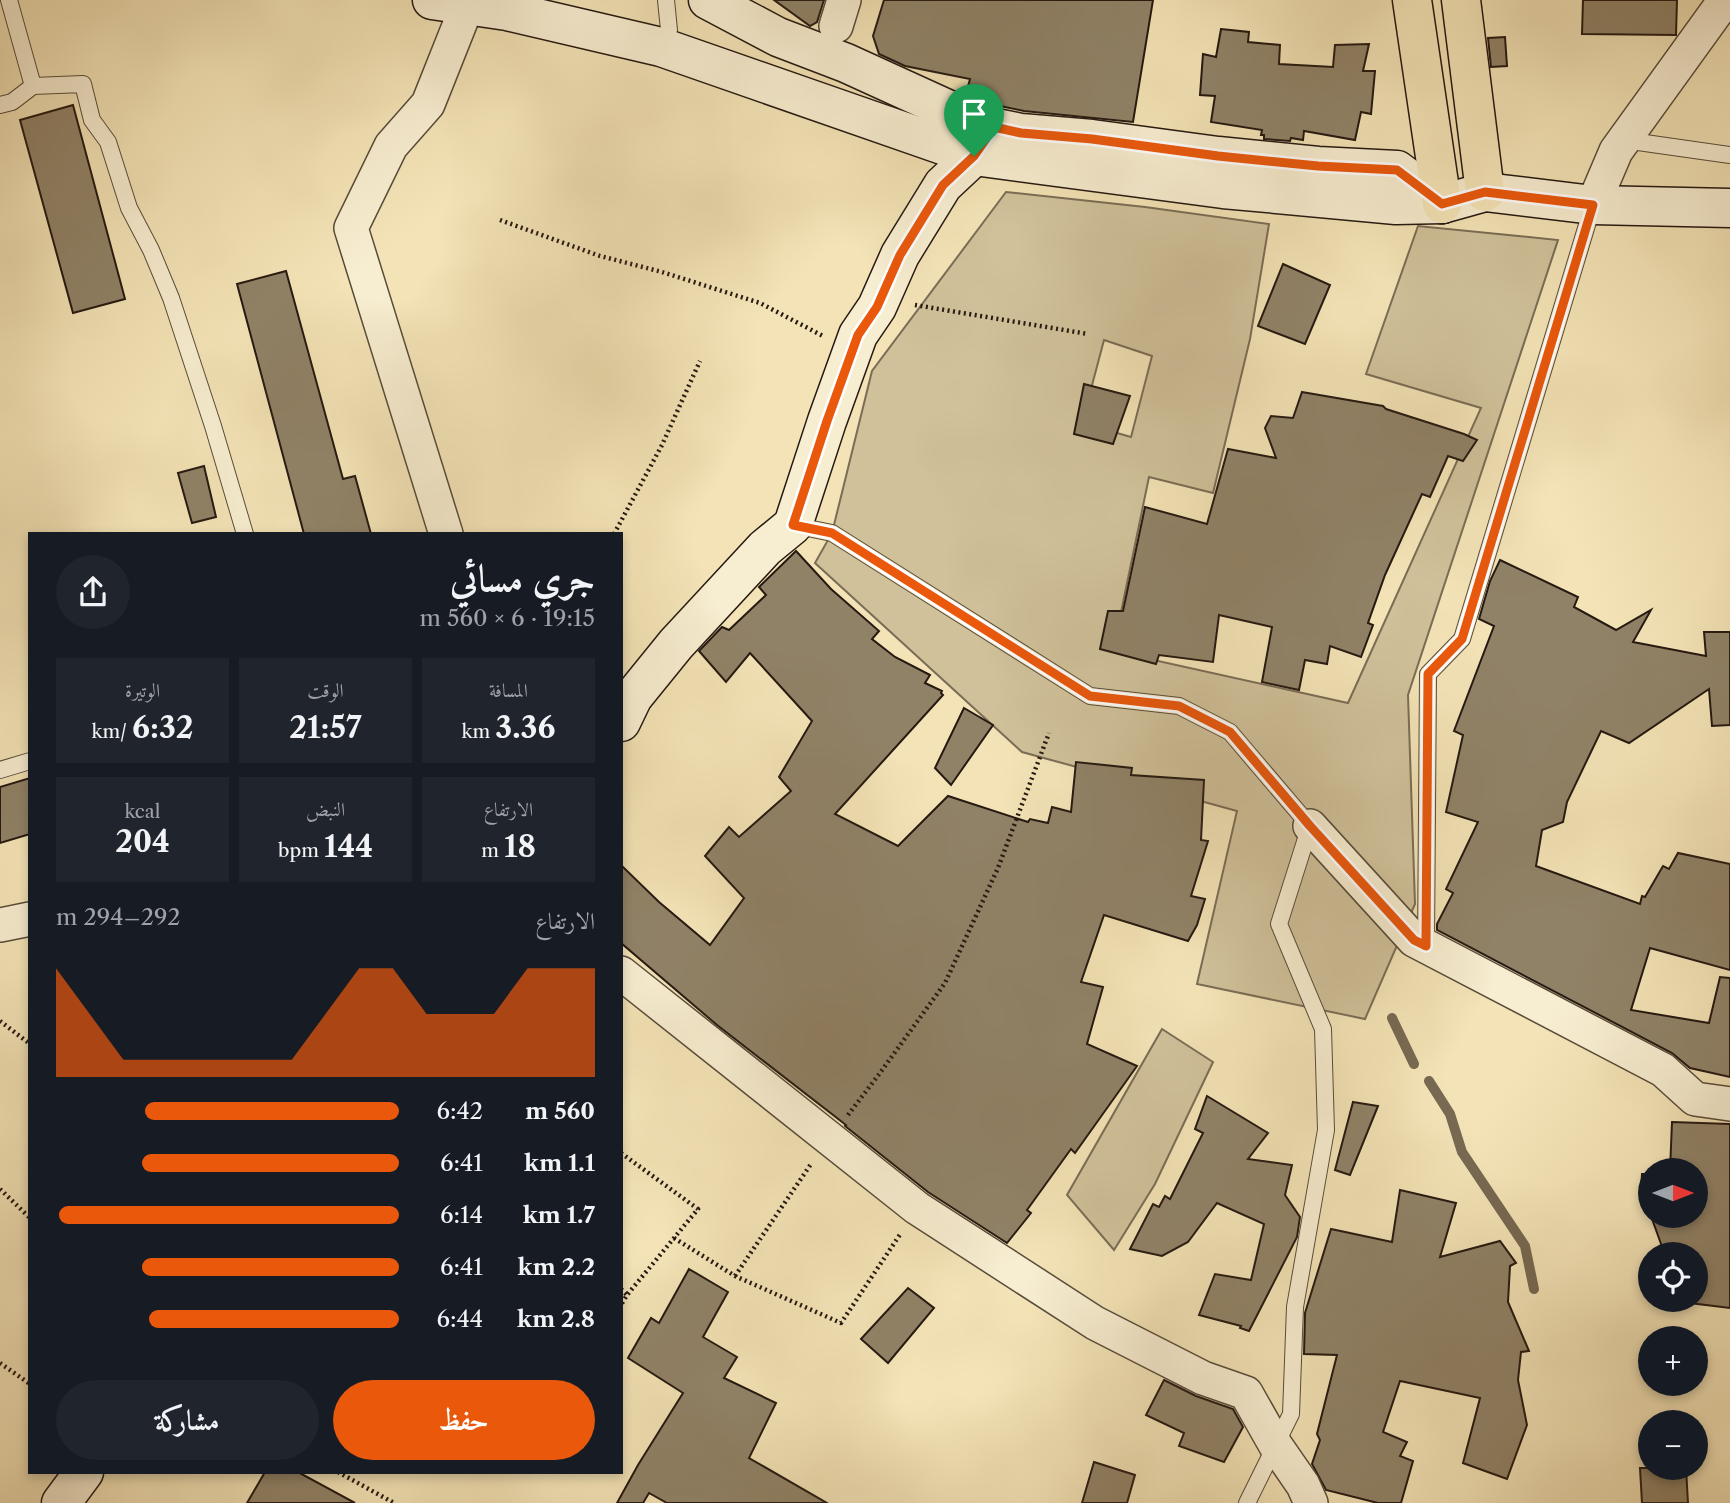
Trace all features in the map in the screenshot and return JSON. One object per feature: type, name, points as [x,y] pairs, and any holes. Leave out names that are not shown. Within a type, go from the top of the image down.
[{"type":"main road","points":[[708,0],[778,37],[846,63],[982,125],[984,142]]},
{"type":"main road","points":[[1412,0],[1442,204]]},
{"type":"main road","points":[[1461,0],[1485,192]]},
{"type":"main road","points":[[449,3],[510,5],[984,142],[1021,133],[1318,166],[1397,170],[1442,204]]},
{"type":"main road","points":[[623,718],[633,697],[676,644],[765,548],[793,525],[858,335],[880,300],[900,255],[943,185],[984,142]]},
{"type":"main road","points":[[1442,204],[1485,192],[1593,205],[1730,208]]},
{"type":"main road","points":[[61,1503],[83,1474]]},
{"type":"street","points":[[1593,205],[1616,152],[1725,0]]},
{"type":"street","points":[[445,532],[351,228],[391,146],[428,104],[449,3]]},
{"type":"street","points":[[1310,826],[1414,940],[1663,1070],[1695,1099],[1730,1104]]},
{"type":"street","points":[[0,925],[28,919]]},
{"type":"street","points":[[623,975],[917,1208],[1095,1323],[1203,1378],[1246,1392],[1276,1446],[1303,1485],[1311,1503]]},
{"type":"lane","points":[[9,0],[33,86]]},
{"type":"lane","points":[[661,47],[670,30],[666,0]]},
{"type":"lane","points":[[0,105],[12,102],[33,86],[83,84],[92,120],[108,142],[129,208],[151,250],[171,298],[244,532]]},
{"type":"lane","points":[[1624,140],[1730,155]]},
{"type":"lane","points":[[1426,946],[1428,674],[1462,639],[1593,205]]},
{"type":"lane","points":[[793,525],[832,533],[1090,696],[1179,706],[1230,732],[1310,826],[1279,924],[1324,1029],[1325,1130],[1295,1307],[1291,1414],[1247,1503]]},
{"type":"lane","points":[[0,770],[28,762]]},
{"type":"path","points":[[500,220],[600,256],[662,272],[760,303],[852,351]]},
{"type":"path","points":[[880,300],[1088,334]]},
{"type":"path","points":[[615,532],[662,445],[700,361]]},
{"type":"path","points":[[735,1276],[829,1138],[945,983],[1003,856],[1049,733]]},
{"type":"path","points":[[0,1021],[28,1042]]},
{"type":"path","points":[[623,1154],[698,1209],[623,1301]]},
{"type":"path","points":[[0,1189],[28,1216]]},
{"type":"path","points":[[674,1238],[735,1276],[841,1324],[917,1208]]},
{"type":"path","points":[[623,1291],[627,1294]]},
{"type":"path","points":[[0,1363],[28,1383]]},
{"type":"path","points":[[342,1474],[394,1503]]},
{"type":"shaded area","points":[[1006,192],[1269,224],[1250,339],[1213,493],[1149,477],[1113,651],[1348,703],[1481,408],[1366,374],[1418,226],[1558,240],[1408,695],[1415,904],[1365,1019],[1197,984],[1237,811],[1022,752],[815,563],[832,533],[872,371]],"holes":[[[1104,340],[1152,356],[1131,437],[1082,423]]]},
{"type":"shaded area","points":[[1162,1029],[1213,1062],[1155,1184],[1114,1250],[1067,1195]]},
{"type":"building","points":[[774,0],[824,0],[817,22],[810,26]]},
{"type":"building","points":[[884,0],[1153,0],[1133,122],[1024,111],[986,103],[966,94],[970,79],[905,66],[879,54],[873,36]]},
{"type":"building","points":[[1583,0],[1677,0],[1676,35],[1582,34]]},
{"type":"building","points":[[1221,29],[1249,32],[1248,42],[1280,45],[1279,64],[1333,67],[1335,45],[1369,44],[1363,71],[1375,71],[1371,114],[1361,112],[1355,140],[1304,131],[1303,140],[1264,139],[1262,130],[1211,122],[1215,96],[1200,95],[1203,54],[1216,57]]},
{"type":"building","points":[[1505,37],[1507,66],[1491,67],[1488,38]]},
{"type":"building","points":[[73,105],[125,299],[73,313],[20,120]]},
{"type":"building","points":[[1283,264],[1330,285],[1305,344],[1258,326]]},
{"type":"building","points":[[286,271],[343,479],[355,476],[370,532],[303,532],[237,284]]},
{"type":"building","points":[[1084,384],[1130,396],[1113,444],[1074,434]]},
{"type":"building","points":[[1302,392],[1383,406],[1477,440],[1463,461],[1448,456],[1430,497],[1422,494],[1385,575],[1368,623],[1373,625],[1361,657],[1330,646],[1327,664],[1305,660],[1299,690],[1262,682],[1272,627],[1219,615],[1213,662],[1159,655],[1156,664],[1100,649],[1108,611],[1123,611],[1145,507],[1207,524],[1228,449],[1276,458],[1265,428],[1271,416],[1293,418]]},
{"type":"building","points":[[204,466],[216,517],[192,523],[178,473]]},
{"type":"building","points":[[796,551],[831,589],[879,631],[872,639],[895,657],[930,675],[925,683],[942,691],[943,695],[835,814],[898,846],[948,796],[1028,822],[1030,819],[1048,823],[1052,807],[1071,812],[1076,762],[1132,768],[1131,775],[1204,780],[1201,840],[1208,841],[1191,896],[1205,899],[1197,925],[1188,941],[1104,915],[1081,982],[1103,987],[1087,1044],[1137,1066],[1075,1153],[1071,1149],[1027,1210],[1031,1213],[1007,1243],[928,1192],[717,1025],[623,945],[623,867],[710,945],[744,898],[705,856],[729,827],[739,837],[791,791],[779,777],[812,721],[750,653],[726,682],[699,651],[722,627],[729,630],[766,595],[759,587]]},
{"type":"building","points":[[1500,560],[1578,597],[1574,607],[1616,630],[1651,610],[1633,642],[1706,656],[1704,632],[1730,632],[1730,725],[1712,726],[1709,689],[1629,743],[1601,731],[1567,802],[1563,822],[1542,830],[1536,866],[1640,904],[1642,896],[1645,897],[1663,866],[1669,869],[1678,853],[1730,864],[1730,970],[1650,948],[1631,1010],[1709,1023],[1720,977],[1730,978],[1730,1077],[1690,1068],[1672,1053],[1437,930],[1437,924],[1453,893],[1446,889],[1478,822],[1446,812],[1463,735],[1454,731],[1494,626],[1479,619],[1490,581]]},
{"type":"building","points":[[964,708],[993,725],[951,785],[935,768]]},
{"type":"building","points":[[28,779],[28,835],[0,843],[0,787]]},
{"type":"building","points":[[1207,1096],[1268,1133],[1248,1159],[1292,1165],[1285,1195],[1300,1217],[1297,1237],[1249,1331],[1240,1328],[1241,1326],[1199,1315],[1215,1274],[1251,1280],[1264,1224],[1217,1203],[1188,1242],[1162,1256],[1130,1249],[1153,1204],[1159,1207],[1165,1196],[1170,1199],[1203,1133],[1195,1129]]},
{"type":"building","points":[[1353,1102],[1378,1106],[1350,1175],[1335,1170]]},
{"type":"building","points":[[1672,1122],[1730,1124],[1730,1308],[1708,1305],[1708,1242],[1660,1242],[1655,1228],[1708,1228],[1708,1158],[1671,1158]]},
{"type":"building","points":[[1400,1190],[1456,1203],[1440,1257],[1500,1241],[1516,1263],[1510,1266],[1508,1302],[1529,1351],[1521,1352],[1518,1380],[1527,1425],[1507,1479],[1463,1463],[1480,1398],[1400,1381],[1383,1432],[1407,1442],[1400,1456],[1413,1461],[1401,1503],[1378,1503],[1326,1490],[1312,1464],[1320,1440],[1317,1434],[1337,1355],[1304,1354],[1305,1313],[1331,1229],[1392,1242]]},
{"type":"building","points":[[689,1269],[728,1292],[703,1337],[737,1357],[724,1378],[776,1403],[749,1458],[827,1503],[667,1503],[649,1493],[643,1503],[617,1503],[683,1393],[628,1358],[651,1318],[659,1323]]},
{"type":"building","points":[[908,1288],[934,1308],[888,1363],[861,1339]]},
{"type":"building","points":[[1164,1380],[1196,1396],[1233,1409],[1243,1427],[1224,1462],[1179,1446],[1184,1433],[1146,1415]]},
{"type":"building","points":[[1094,1462],[1135,1475],[1127,1503],[1082,1503]]},
{"type":"building","points":[[264,1474],[302,1474],[355,1503],[247,1503]]},
{"type":"building","points":[[1641,1480],[1687,1480],[1688,1503],[1642,1503]]},
{"type":"waterway","points":[[1392,1018],[1414,1064]]},
{"type":"waterway","points":[[1429,1081],[1450,1114],[1462,1152],[1525,1246],[1534,1289]]},
{"type":"route","points":[[994,127],[1021,133],[1092,139],[1218,156],[1318,166],[1397,170],[1442,204],[1485,192],[1593,205],[1462,639],[1428,674],[1426,946],[1414,940],[1310,826],[1230,732],[1179,706],[1090,696],[832,533],[793,525],[858,335],[877,307],[900,255],[943,185],[974,156],[994,127]]}]
